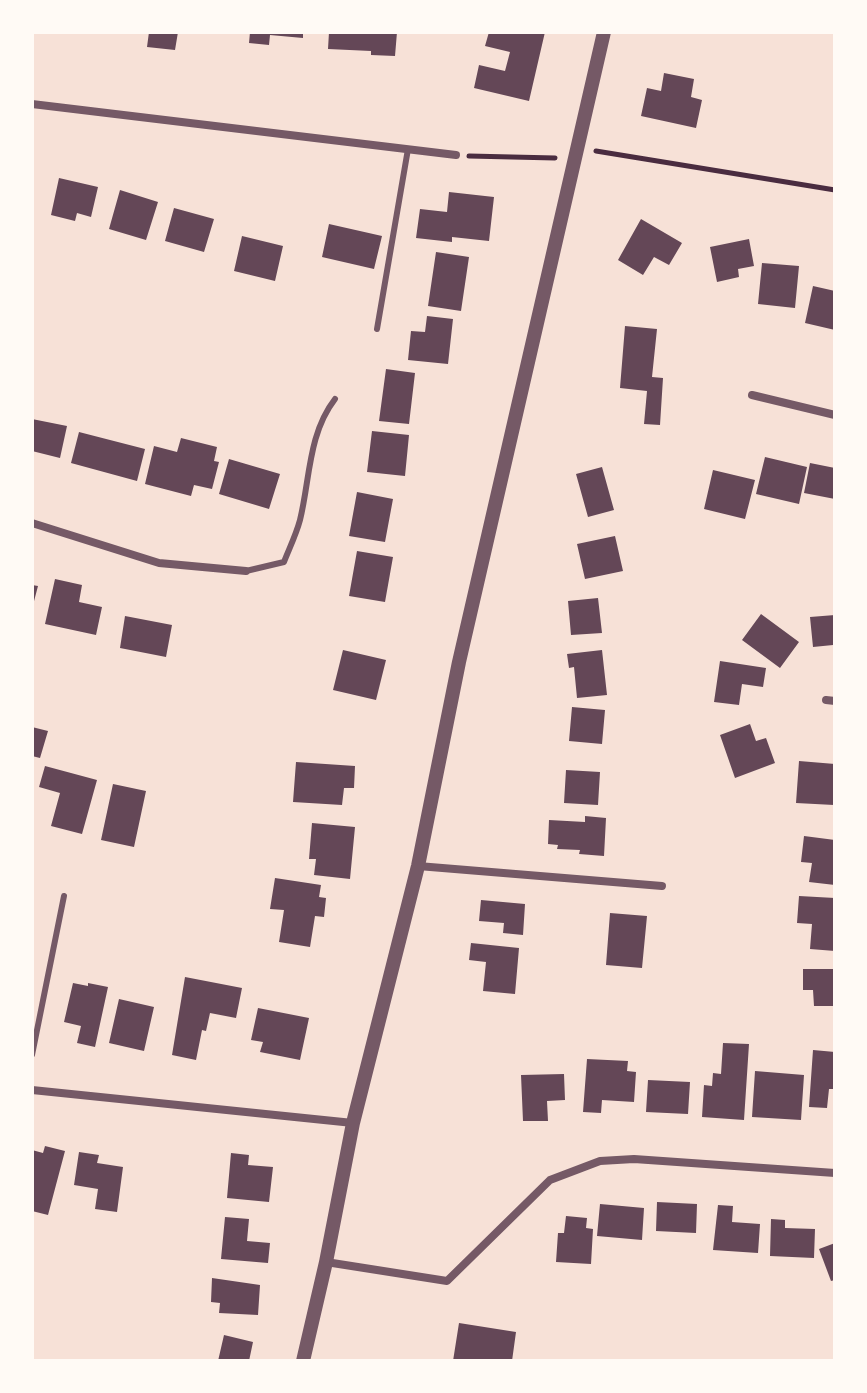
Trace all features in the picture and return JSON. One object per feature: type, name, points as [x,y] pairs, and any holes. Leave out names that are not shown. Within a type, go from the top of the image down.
[{"type":"street","points":[[303,1361],[353,1123],[418,866],[459,662],[604,32]]},
{"type":"street","points":[[32,104],[456,155]]},
{"type":"street","points":[[752,395],[835,415]]},
{"type":"street","points":[[32,523],[159,563],[246,571]]},
{"type":"street","points":[[418,866],[662,886]]},
{"type":"street","points":[[32,1090],[353,1123]]},
{"type":"street","points":[[326,1262],[447,1281],[550,1180],[600,1161],[634,1159],[835,1173]]},
{"type":"lane","points":[[377,329],[408,149]]},
{"type":"lane","points":[[246,571],[284,562],[300,521],[309,463],[326,410],[335,399]]},
{"type":"lane","points":[[32,1055],[64,896]]},
{"type":"path","points":[[456,155],[577,154],[835,190]]},
{"type":"building","points":[[149,32],[178,32],[175,50],[147,47]]},
{"type":"building","points":[[250,32],[303,32],[303,38],[270,35],[269,45],[249,43]]},
{"type":"building","points":[[329,32],[397,32],[395,56],[371,55],[371,51],[328,49]]},
{"type":"building","points":[[489,32],[545,32],[529,101],[474,88],[479,65],[505,71],[510,52],[485,46]]},
{"type":"building","points":[[664,73],[694,79],[691,97],[702,100],[696,128],[641,116],[647,88],[661,91]]},
{"type":"building","points":[[59,178],[98,187],[91,217],[77,213],[75,221],[51,215]]},
{"type":"building","points":[[120,190],[158,202],[146,240],[109,229]]},
{"type":"building","points":[[449,192],[494,197],[489,241],[452,237],[452,242],[416,238],[420,209],[447,212]]},
{"type":"building","points":[[174,208],[214,219],[204,252],[165,241]]},
{"type":"building","points":[[641,219],[682,243],[669,265],[654,257],[643,275],[618,260]]},
{"type":"building","points":[[329,224],[382,236],[374,269],[322,257]]},
{"type":"building","points":[[242,236],[283,246],[275,281],[234,271]]},
{"type":"building","points":[[749,239],[754,266],[738,269],[739,277],[717,282],[710,247]]},
{"type":"building","points":[[436,252],[469,257],[461,311],[428,306]]},
{"type":"building","points":[[762,263],[799,266],[795,308],[758,304]]},
{"type":"building","points":[[813,286],[835,291],[835,330],[805,323]]},
{"type":"building","points":[[427,316],[453,319],[448,364],[408,360],[411,331],[425,332]]},
{"type":"building","points":[[625,326],[657,329],[652,377],[663,378],[660,425],[644,424],[647,391],[620,388]]},
{"type":"building","points":[[386,369],[415,373],[409,424],[379,421]]},
{"type":"building","points":[[32,419],[67,426],[60,458],[32,451]]},
{"type":"building","points":[[372,431],[409,435],[405,476],[367,472]]},
{"type":"building","points":[[79,432],[145,449],[137,481],[71,463]]},
{"type":"building","points":[[181,438],[217,447],[214,461],[219,462],[212,489],[194,485],[191,496],[145,484],[154,446],[177,452]]},
{"type":"building","points":[[765,457],[807,467],[799,504],[756,494]]},
{"type":"building","points":[[229,459],[280,474],[269,509],[219,494]]},
{"type":"building","points":[[810,463],[835,468],[835,499],[804,493]]},
{"type":"building","points":[[602,467],[614,510],[588,517],[576,474]]},
{"type":"building","points":[[713,470],[755,480],[745,519],[704,509]]},
{"type":"building","points":[[357,492],[393,499],[385,542],[349,536]]},
{"type":"building","points":[[615,536],[623,571],[585,579],[577,544]]},
{"type":"building","points":[[357,551],[393,557],[385,602],[349,596]]},
{"type":"building","points":[[55,579],[82,585],[79,602],[102,607],[96,635],[45,624]]},
{"type":"building","points":[[32,585],[38,586],[33,605],[32,605]]},
{"type":"building","points":[[598,598],[602,633],[571,635],[568,601]]},
{"type":"building","points":[[761,614],[799,642],[780,668],[742,640]]},
{"type":"building","points":[[835,615],[833,645],[813,647],[810,617]]},
{"type":"building","points":[[125,616],[172,625],[166,657],[120,648]]},
{"type":"building","points":[[343,650],[386,660],[376,700],[333,690]]},
{"type":"building","points":[[602,650],[607,695],[577,698],[574,667],[569,668],[567,654]]},
{"type":"building","points":[[720,661],[766,668],[763,687],[742,684],[739,705],[714,702]]},
{"type":"building","points":[[572,707],[605,710],[602,744],[569,741]]},
{"type":"building","points":[[750,724],[756,741],[766,738],[775,763],[735,778],[720,735]]},
{"type":"building","points":[[32,727],[48,731],[40,758],[32,756]]},
{"type":"building","points":[[799,761],[835,764],[834,805],[796,803]]},
{"type":"building","points":[[296,762],[355,766],[354,788],[344,788],[342,805],[293,802]]},
{"type":"building","points":[[45,766],[97,780],[82,834],[51,826],[60,793],[39,787]]},
{"type":"building","points":[[566,770],[600,772],[598,805],[564,803]]},
{"type":"building","points":[[113,784],[146,791],[134,847],[101,840]]},
{"type":"building","points":[[585,816],[606,818],[604,856],[579,854],[580,850],[557,849],[558,845],[548,844],[549,820],[585,822]]},
{"type":"building","points":[[312,823],[355,827],[350,879],[314,875],[316,859],[309,859]]},
{"type":"building","points":[[804,836],[835,840],[835,885],[809,882],[812,863],[801,862]]},
{"type":"building","points":[[275,878],[321,885],[319,897],[326,898],[324,917],[315,916],[310,947],[279,942],[284,910],[270,909]]},
{"type":"building","points":[[799,896],[835,898],[835,951],[810,949],[812,924],[797,923]]},
{"type":"building","points":[[481,900],[525,904],[523,935],[503,933],[504,923],[479,921]]},
{"type":"building","points":[[610,913],[647,916],[642,968],[606,965]]},
{"type":"building","points":[[471,943],[519,948],[515,994],[483,991],[486,962],[469,960]]},
{"type":"building","points":[[803,969],[835,969],[835,1006],[814,1006],[813,990],[803,990]]},
{"type":"building","points":[[185,977],[242,988],[236,1018],[210,1013],[206,1031],[202,1030],[196,1060],[172,1055]]},
{"type":"building","points":[[73,983],[108,987],[95,1047],[77,1043],[81,1026],[64,1022]]},
{"type":"building","points":[[119,999],[154,1007],[144,1051],[109,1043]]},
{"type":"building","points":[[258,1008],[309,1018],[300,1060],[260,1052],[263,1042],[251,1040]]},
{"type":"building","points":[[723,1043],[749,1044],[744,1120],[702,1117],[704,1085],[712,1086],[713,1073],[721,1074]]},
{"type":"building","points":[[813,1050],[835,1052],[835,1089],[829,1089],[827,1108],[809,1107]]},
{"type":"building","points":[[587,1059],[628,1061],[627,1071],[636,1072],[634,1102],[602,1100],[601,1113],[583,1112]]},
{"type":"building","points":[[755,1071],[804,1075],[801,1120],[752,1117]]},
{"type":"building","points":[[564,1074],[565,1100],[547,1101],[548,1121],[523,1121],[521,1075]]},
{"type":"building","points":[[648,1080],[690,1082],[688,1114],[646,1112]]},
{"type":"building","points":[[45,1146],[65,1151],[48,1215],[32,1211],[32,1150],[43,1153]]},
{"type":"building","points":[[79,1152],[99,1155],[97,1163],[123,1167],[117,1212],[95,1209],[98,1189],[74,1185]]},
{"type":"building","points":[[231,1153],[249,1155],[248,1165],[273,1167],[269,1202],[227,1198]]},
{"type":"building","points":[[657,1202],[697,1204],[696,1233],[656,1231]]},
{"type":"building","points":[[600,1204],[644,1208],[642,1240],[597,1236]]},
{"type":"building","points":[[718,1205],[733,1206],[732,1222],[760,1224],[758,1253],[713,1250]]},
{"type":"building","points":[[566,1216],[587,1218],[586,1228],[593,1229],[591,1264],[556,1262],[558,1233],[564,1233]]},
{"type":"building","points":[[225,1217],[249,1219],[247,1241],[270,1243],[268,1263],[221,1259]]},
{"type":"building","points":[[771,1219],[785,1220],[785,1228],[815,1229],[814,1258],[770,1256]]},
{"type":"building","points":[[835,1243],[835,1280],[831,1281],[819,1249]]},
{"type":"building","points":[[212,1278],[260,1285],[258,1315],[219,1313],[220,1303],[211,1302]]},
{"type":"building","points":[[459,1323],[516,1332],[512,1361],[453,1361]]},
{"type":"building","points":[[224,1335],[253,1342],[249,1361],[218,1361]]}]
